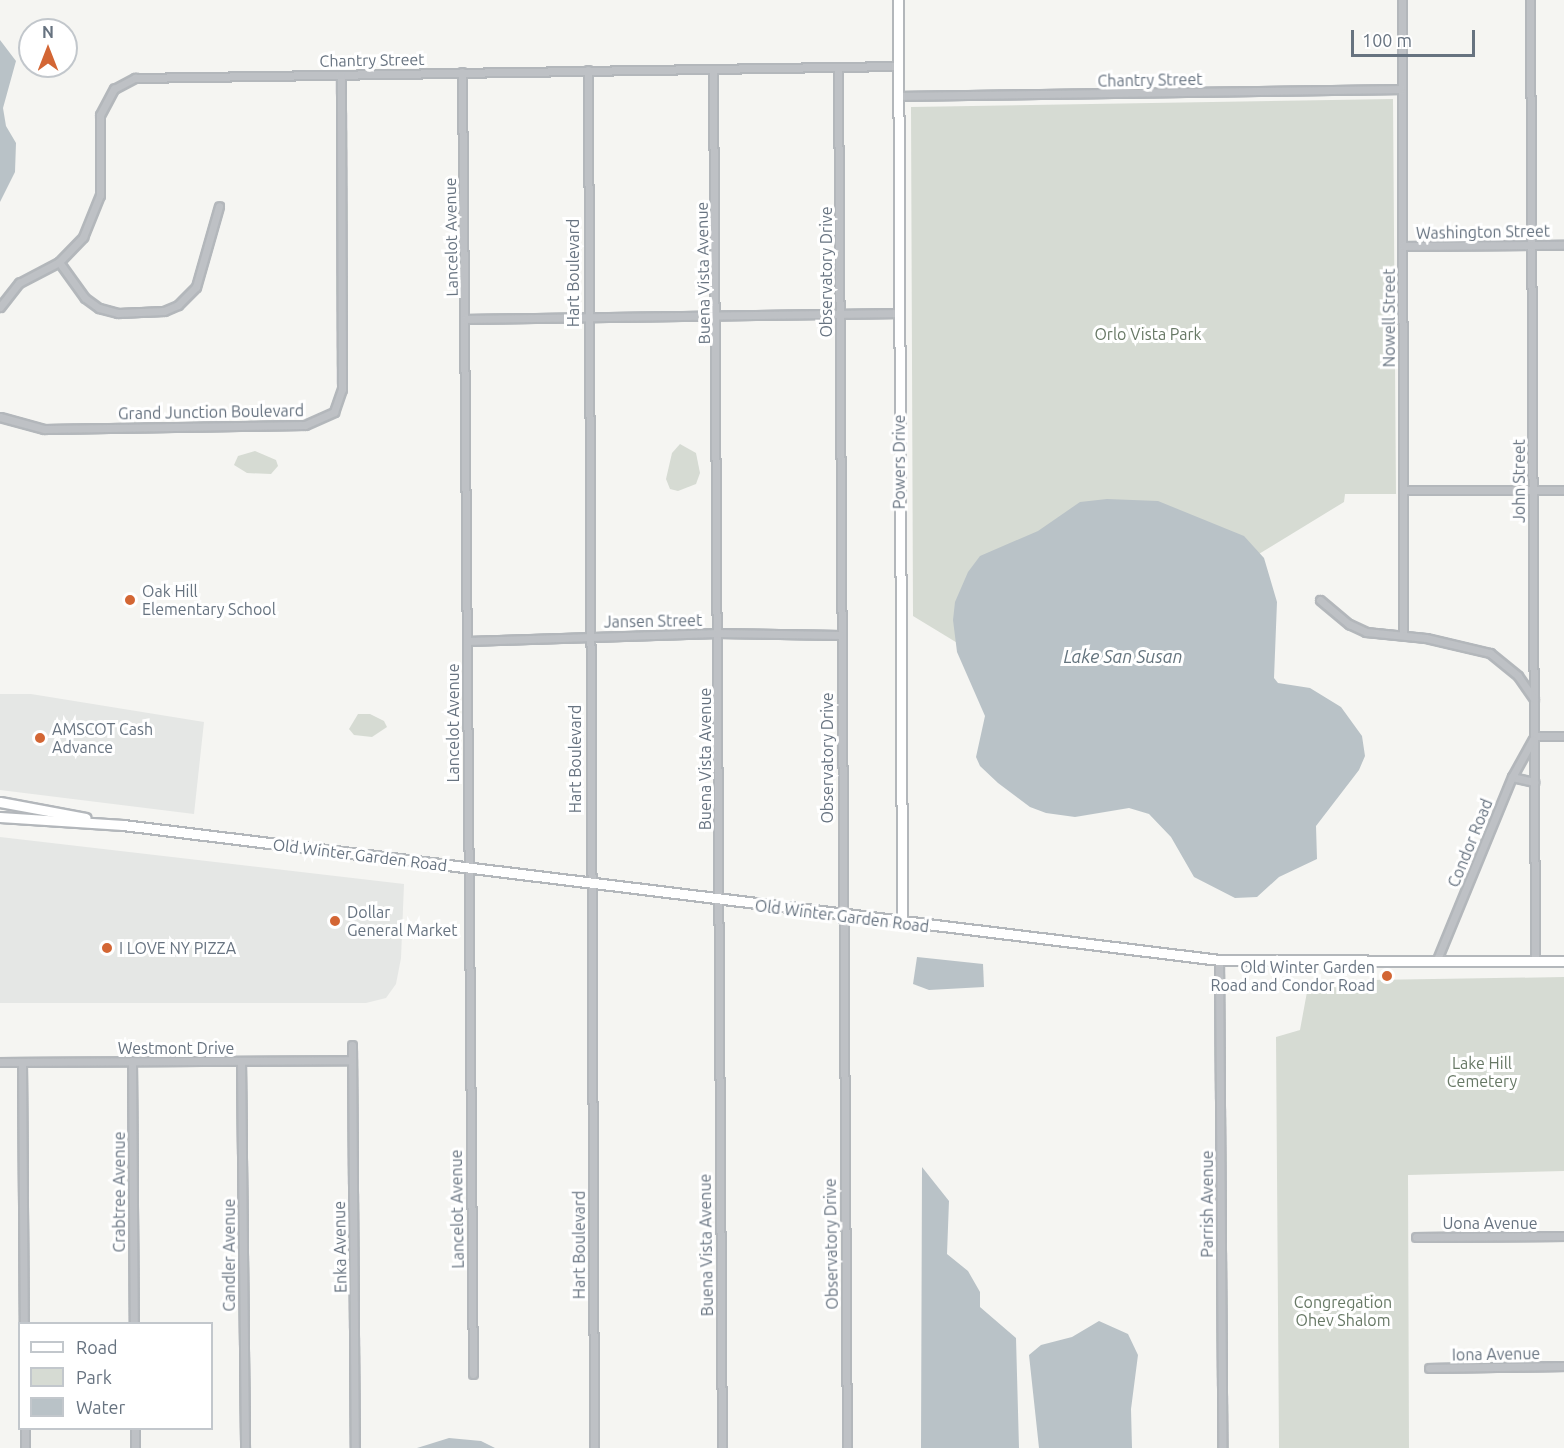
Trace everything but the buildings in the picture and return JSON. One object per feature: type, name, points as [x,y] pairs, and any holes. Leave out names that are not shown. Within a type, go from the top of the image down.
[{"type":"main road","name":"Powers Drive","points":[[898,0],[902,924]]},
{"type":"main road","name":"Old Winter Garden Road","points":[[0,802],[123,825]]},
{"type":"main road","name":"Old Winter Garden Road","points":[[0,817],[123,825],[902,924],[1219,960],[1564,961]]},
{"type":"street","name":"Nowell Street","points":[[1402,0],[1403,635]]},
{"type":"street","name":"John Street","points":[[1530,0],[1535,961]]},
{"type":"street","name":"Chantry Street","points":[[0,307],[19,283],[59,262],[83,237],[95,214],[100,195],[100,115],[114,89],[135,78],[899,66]]},
{"type":"street","name":"Observatory Drive","points":[[838,67],[840,916],[846,1448]]},
{"type":"street","name":"Buena Vista Avenue","points":[[713,69],[717,313],[718,633],[715,899],[722,1448]]},
{"type":"street","name":"Hart Boulevard","points":[[588,70],[587,315],[594,1448]]},
{"type":"street","name":"Lancelot Avenue","points":[[462,72],[467,641],[466,868],[473,1374]]},
{"type":"street","name":"Grand Junction Boulevard","points":[[0,417],[44,429],[305,425],[334,412],[342,389],[341,75]]},
{"type":"street","name":"Chantry Street","points":[[898,96],[1401,89]]},
{"type":"street","points":[[59,262],[85,298],[99,308],[118,313],[164,311],[178,305],[196,287],[219,206]]},
{"type":"street","name":"Washington Street","points":[[1402,246],[1564,245]]},
{"type":"street","points":[[465,319],[717,313],[898,313]]},
{"type":"street","points":[[1402,490],[1564,490]]},
{"type":"street","points":[[1320,600],[1348,624],[1383,635],[1403,635],[1490,653],[1518,676],[1534,699]]},
{"type":"street","name":"Jansen Street","points":[[467,641],[589,635],[718,633],[840,635]]},
{"type":"street","points":[[1534,736],[1564,736]]},
{"type":"street","name":"Condor Road","points":[[1436,962],[1512,777],[1534,736]]},
{"type":"street","points":[[1512,777],[1534,782]]},
{"type":"street","name":"Parrish Avenue","points":[[1219,960],[1222,1448]]},
{"type":"street","name":"Enka Avenue","points":[[352,1045],[356,1448]]},
{"type":"street","name":"Westmont Drive","points":[[0,1062],[352,1060]]},
{"type":"street","name":"Crabtree Avenue","points":[[132,1061],[134,1322]]},
{"type":"street","name":"Candler Avenue","points":[[241,1061],[244,1448]]},
{"type":"street","points":[[22,1062],[24,1322]]},
{"type":"street","name":"Uona Avenue","points":[[1416,1237],[1564,1236]]},
{"type":"street","name":"Iona Avenue","points":[[1430,1368],[1564,1366]]},
{"type":"street","points":[[25,1430],[25,1448]]},
{"type":"street","points":[[135,1430],[135,1448]]},
{"type":"shaded area","points":[[0,694],[31,694],[204,722],[194,814],[0,790]]},
{"type":"shaded area","points":[[0,837],[404,884],[401,958],[396,984],[386,998],[366,1003],[0,1003]]},
{"type":"green space","name":"Orlo Vista Park","points":[[1393,99],[1396,494],[1345,494],[1344,502],[1203,588],[987,661],[913,616],[911,107]]},
{"type":"green space","points":[[680,444],[696,453],[700,473],[696,484],[678,491],[670,489],[666,479],[672,453]]},
{"type":"green space","points":[[255,451],[276,460],[278,466],[271,474],[247,473],[234,465],[238,456]]},
{"type":"green space","points":[[358,714],[370,714],[384,721],[387,727],[372,737],[354,735],[349,729]]},
{"type":"green space","name":"Congregation Ohev Shalom","points":[[1564,977],[1564,1171],[1408,1175],[1409,1448],[1279,1448],[1276,1037],[1300,1030],[1309,981]]},
{"type":"water","points":[[0,40],[16,61],[3,108],[6,126],[16,143],[15,172],[0,202]]},
{"type":"water","name":"Lake San Susan","points":[[1107,499],[1158,501],[1244,536],[1264,558],[1277,602],[1274,678],[1278,683],[1310,688],[1341,707],[1362,736],[1365,756],[1359,770],[1316,826],[1317,859],[1279,877],[1257,897],[1235,898],[1194,877],[1171,837],[1149,814],[1129,808],[1075,817],[1046,813],[1030,807],[998,783],[980,766],[976,757],[985,716],[957,652],[953,620],[955,602],[968,572],[980,556],[1038,531],[1080,502]]},
{"type":"water","points":[[917,957],[983,964],[984,987],[929,990],[913,984]]},
{"type":"water","points":[[922,1167],[949,1201],[947,1254],[968,1271],[980,1292],[980,1307],[1016,1338],[1019,1448],[921,1448]]},
{"type":"water","points":[[1099,1321],[1128,1334],[1138,1355],[1131,1409],[1132,1448],[1039,1448],[1029,1355],[1041,1345],[1072,1337]]},
{"type":"water","points":[[449,1438],[481,1441],[495,1448],[417,1448]]},
{"type":"place","name":"Oak Hill Elementary School","points":[[130,600]]},
{"type":"place","name":"AMSCOT Cash Advance","points":[[40,738]]},
{"type":"place","name":"Dollar General Market","points":[[335,921]]},
{"type":"place","name":"I LOVE NY PIZZA","points":[[107,948]]},
{"type":"place","name":"Old Winter Garden Road and Condor Road","points":[[1387,976]]},
{"type":"park label","name":"Lake Hill Cemetery","points":[[1482,1072]]}]
